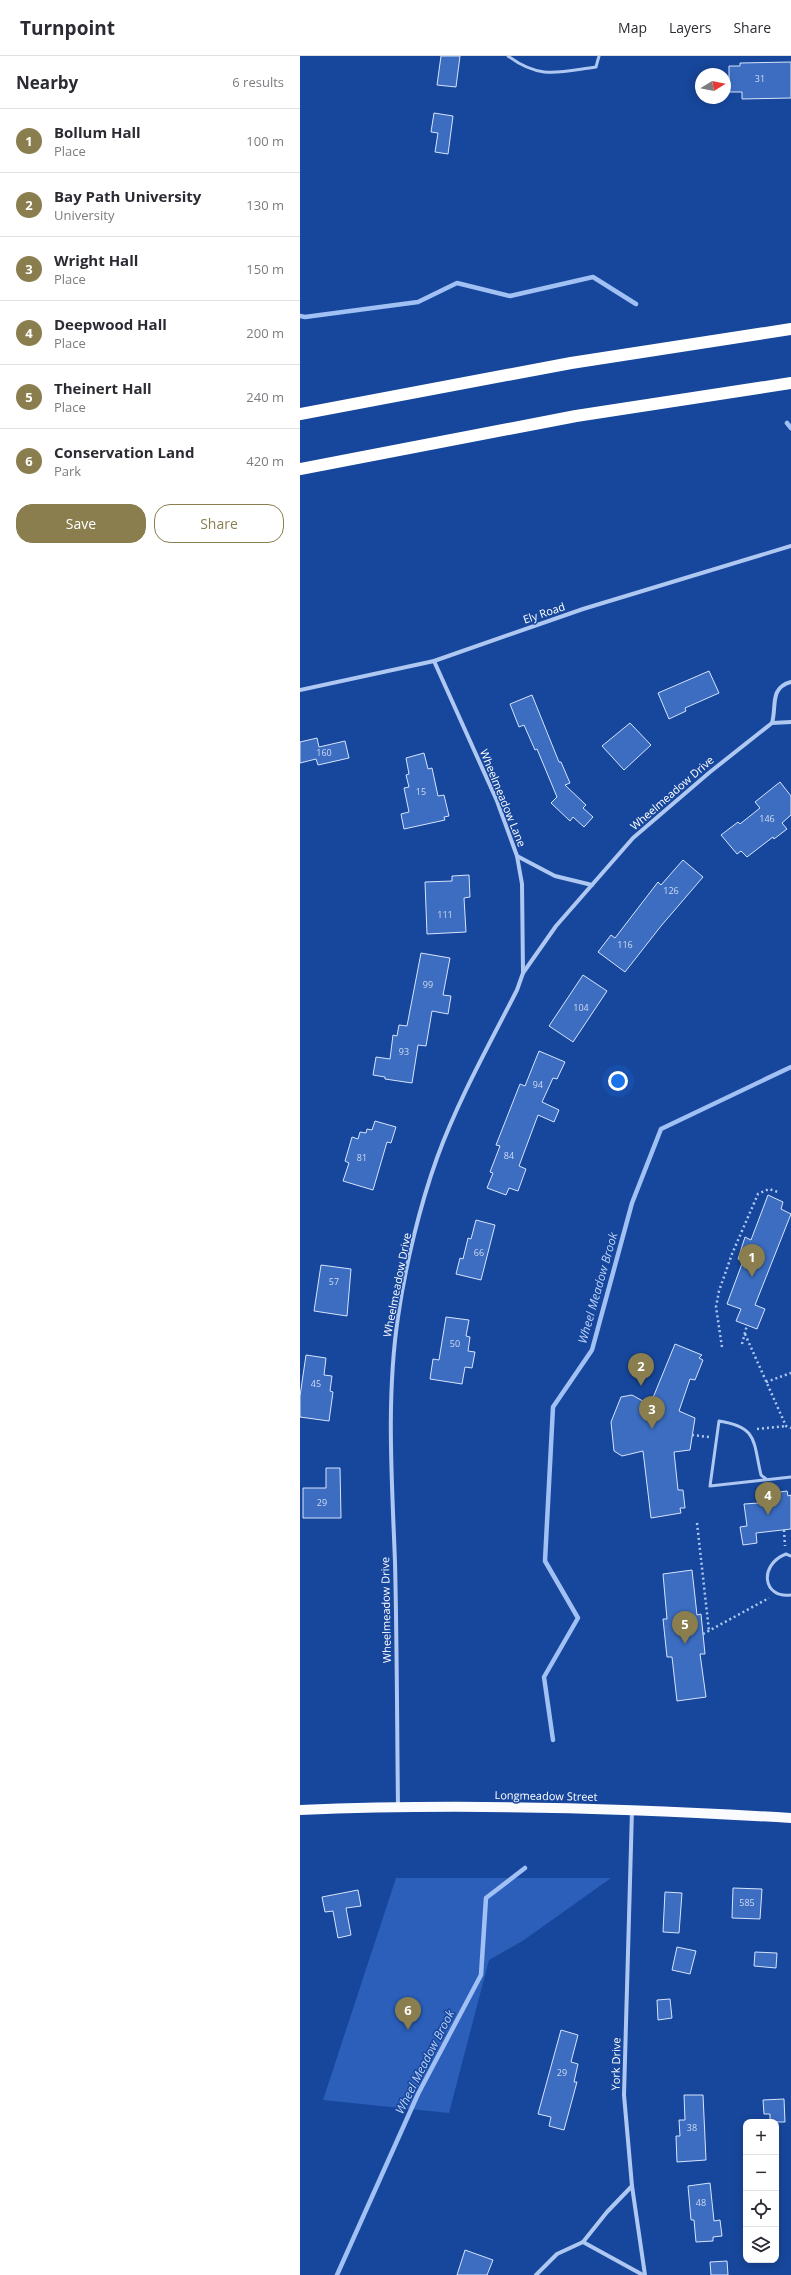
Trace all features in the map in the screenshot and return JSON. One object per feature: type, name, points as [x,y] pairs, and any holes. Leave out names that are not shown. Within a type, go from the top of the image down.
[{"type":"highway","points":[[300,414],[571,363],[791,329]]},
{"type":"highway","points":[[300,468],[576,416],[791,383]]},
{"type":"main road","name":"Longmeadow Street","points":[[300,1810],[398,1807],[632,1810],[791,1818]]},
{"type":"street","name":"Ely Road","points":[[300,690],[434,661],[583,609],[791,546]]},
{"type":"street","name":"Wheelmeadow Lane","points":[[434,661],[496,801],[517,856],[522,884],[523,973]]},
{"type":"street","points":[[791,682],[782,686],[774,696],[772,723],[791,722]]},
{"type":"street","name":"Wheelmeadow Drive","points":[[398,1807],[396,1610],[391,1454],[393,1366],[398,1317],[412,1247],[437,1158],[466,1089],[517,990],[523,973],[556,926],[633,838],[661,813],[772,723]]},
{"type":"street","points":[[517,856],[555,876],[592,885]]},
{"type":"street","name":"York Drive","points":[[632,1810],[624,2095],[632,2186],[644,2275]]},
{"type":"street","points":[[536,2275],[557,2254],[583,2242],[607,2212],[632,2186]]},
{"type":"street","points":[[583,2242],[644,2275]]},
{"type":"lane","points":[[508,56],[522,67],[540,73],[561,72],[596,67],[599,56]]},
{"type":"lane","points":[[766,1479],[761,1475],[752,1435],[731,1423],[718,1421],[710,1486],[791,1477]]},
{"type":"lane","points":[[791,1556],[786,1554],[774,1561],[768,1569],[769,1584],[776,1594],[791,1595]]},
{"type":"path","points":[[722,1347],[716,1307],[732,1254],[758,1194],[770,1189],[778,1192]]},
{"type":"path","points":[[742,1344],[747,1325]]},
{"type":"path","points":[[745,1334],[786,1426]]},
{"type":"path","points":[[766,1382],[791,1373]]},
{"type":"path","points":[[747,1431],[786,1426],[791,1428]]},
{"type":"path","points":[[692,1435],[716,1438]]},
{"type":"path","points":[[697,1523],[709,1631]]},
{"type":"path","points":[[784,1530],[786,1554]]},
{"type":"path","points":[[703,1634],[776,1594]]},
{"type":"shaded area","points":[[396,1878],[611,1878],[524,1940],[489,1960],[449,2113],[323,2100]]},
{"type":"building","points":[[441,56],[460,56],[456,87],[437,85]]},
{"type":"building","points":[[791,62],[791,98],[742,99],[742,92],[731,92],[731,68],[729,68],[729,66],[740,66],[740,63]]},
{"type":"building","points":[[434,113],[453,116],[448,154],[435,152],[438,133],[431,132]]},
{"type":"building","points":[[709,671],[719,693],[685,708],[686,711],[669,719],[658,693]]},
{"type":"building","points":[[532,695],[559,762],[561,762],[570,783],[565,785],[586,805],[583,808],[593,817],[584,827],[573,817],[570,821],[551,803],[557,797],[537,749],[535,750],[524,725],[519,727],[510,704]]},
{"type":"building","points":[[630,723],[651,745],[624,770],[602,746]]},
{"type":"building","points":[[317,738],[319,747],[345,741],[349,758],[318,765],[316,759],[300,763],[300,742]]},
{"type":"building","points":[[424,753],[428,769],[432,768],[438,796],[444,795],[449,816],[444,817],[445,820],[404,829],[401,814],[409,812],[404,788],[409,787],[406,775],[409,774],[406,758]]},
{"type":"building","points":[[780,782],[791,796],[791,815],[782,823],[787,829],[774,839],[773,837],[747,857],[741,851],[737,854],[721,835],[738,822],[740,824],[760,808],[755,802]]},
{"type":"building","points":[[683,860],[703,877],[661,926],[625,972],[598,952],[611,935],[615,938],[658,882],[661,885]]},
{"type":"building","points":[[469,875],[470,897],[464,898],[466,932],[427,934],[425,882],[452,881],[452,876]]},
{"type":"building","points":[[421,953],[450,958],[443,995],[451,996],[448,1014],[432,1011],[426,1046],[418,1045],[412,1083],[385,1079],[385,1077],[373,1075],[376,1057],[390,1059],[393,1035],[397,1036],[399,1025],[407,1026]]},
{"type":"building","points":[[583,975],[607,991],[573,1042],[549,1026]]},
{"type":"building","points":[[539,1051],[565,1062],[557,1079],[553,1078],[542,1102],[559,1110],[554,1122],[538,1115],[519,1166],[526,1169],[518,1191],[509,1188],[506,1195],[487,1188],[493,1173],[490,1172],[500,1146],[496,1145],[520,1084],[525,1086]]},
{"type":"building","points":[[375,1121],[396,1127],[391,1143],[387,1142],[373,1190],[343,1181],[349,1163],[345,1161],[352,1137],[358,1139],[360,1132],[366,1133],[367,1129],[372,1130]]},
{"type":"building","points":[[768,1195],[783,1202],[781,1209],[791,1214],[755,1305],[765,1309],[757,1329],[736,1321],[741,1309],[727,1304],[743,1261],[738,1259],[745,1237],[751,1240]]},
{"type":"building","points":[[476,1220],[495,1225],[481,1280],[456,1274],[460,1258],[463,1259],[468,1238],[471,1239]]},
{"type":"building","points":[[321,1265],[351,1269],[347,1316],[314,1311]]},
{"type":"building","points":[[446,1317],[469,1320],[466,1336],[470,1337],[468,1351],[475,1352],[472,1368],[465,1367],[462,1384],[430,1379],[433,1359],[439,1360]]},
{"type":"building","points":[[675,1344],[702,1355],[699,1358],[703,1360],[695,1380],[690,1379],[679,1411],[695,1418],[690,1450],[674,1452],[678,1490],[683,1490],[685,1508],[680,1508],[681,1513],[651,1518],[643,1451],[622,1456],[614,1451],[611,1422],[621,1397],[632,1395],[650,1405]]},
{"type":"building","points":[[306,1355],[326,1358],[324,1375],[332,1376],[330,1391],[333,1392],[329,1421],[300,1417],[300,1396]]},
{"type":"building","points":[[326,1468],[340,1468],[341,1518],[303,1518],[303,1488],[326,1488]]},
{"type":"building","points":[[787,1491],[788,1496],[791,1495],[791,1529],[756,1533],[757,1543],[743,1545],[740,1527],[747,1526],[744,1504],[759,1503],[758,1499],[772,1497],[772,1493]]},
{"type":"building","points":[[692,1570],[697,1615],[701,1614],[705,1654],[700,1654],[706,1697],[677,1701],[672,1657],[667,1657],[663,1619],[667,1619],[663,1574]]},
{"type":"building","points":[[733,1888],[762,1889],[760,1919],[732,1918]]},
{"type":"building","points":[[358,1890],[361,1906],[346,1908],[351,1935],[338,1938],[333,1911],[325,1912],[322,1897]]},
{"type":"building","points":[[665,1892],[682,1893],[679,1933],[663,1932]]},
{"type":"building","points":[[677,1947],[696,1951],[690,1974],[672,1970]]},
{"type":"building","points":[[755,1952],[777,1953],[776,1968],[754,1966]]},
{"type":"building","points":[[670,1999],[672,2018],[658,2020],[657,2000]]},
{"type":"building","points":[[561,2030],[578,2035],[571,2062],[578,2064],[574,2082],[577,2082],[564,2130],[549,2126],[551,2117],[538,2114]]},
{"type":"building","points":[[684,2095],[703,2095],[706,2160],[677,2162],[676,2136],[680,2136],[679,2120],[685,2120]]},
{"type":"building","points":[[784,2099],[785,2122],[779,2122],[779,2119],[770,2119],[770,2114],[764,2114],[763,2100]]},
{"type":"building","points":[[710,2183],[714,2221],[720,2220],[722,2236],[713,2237],[713,2241],[696,2242],[694,2220],[691,2220],[688,2186]]},
{"type":"building","points":[[465,2250],[493,2260],[487,2275],[457,2275]]},
{"type":"building","points":[[727,2261],[728,2275],[711,2275],[710,2262]]},
{"type":"waterway","name":"Wheel Meadow Brook","points":[[300,316],[305,317],[418,302],[457,283],[510,296],[593,277],[636,304]]},
{"type":"waterway","name":"Wheel Meadow Brook","points":[[787,423],[791,428]]},
{"type":"waterway","name":"Wheel Meadow Brook","points":[[553,1740],[544,1677],[578,1618],[545,1561],[553,1407],[592,1350],[632,1203],[661,1129],[791,1067]]},
{"type":"waterway","name":"Wheel Meadow Brook","points":[[337,2275],[418,2094],[481,1975],[486,1898],[525,1868]]},
{"type":"place","name":"Bollum Hall","points":[[752,1277]]},
{"type":"place","name":"Bay Path University","points":[[641,1386]]},
{"type":"place","name":"Wright Hall","points":[[652,1429]]},
{"type":"place","name":"Deepwood Hall","points":[[768,1515]]},
{"type":"place","name":"Theinert Hall","points":[[685,1644]]},
{"type":"place","name":"Conservation Land","points":[[408,2030]]}]
